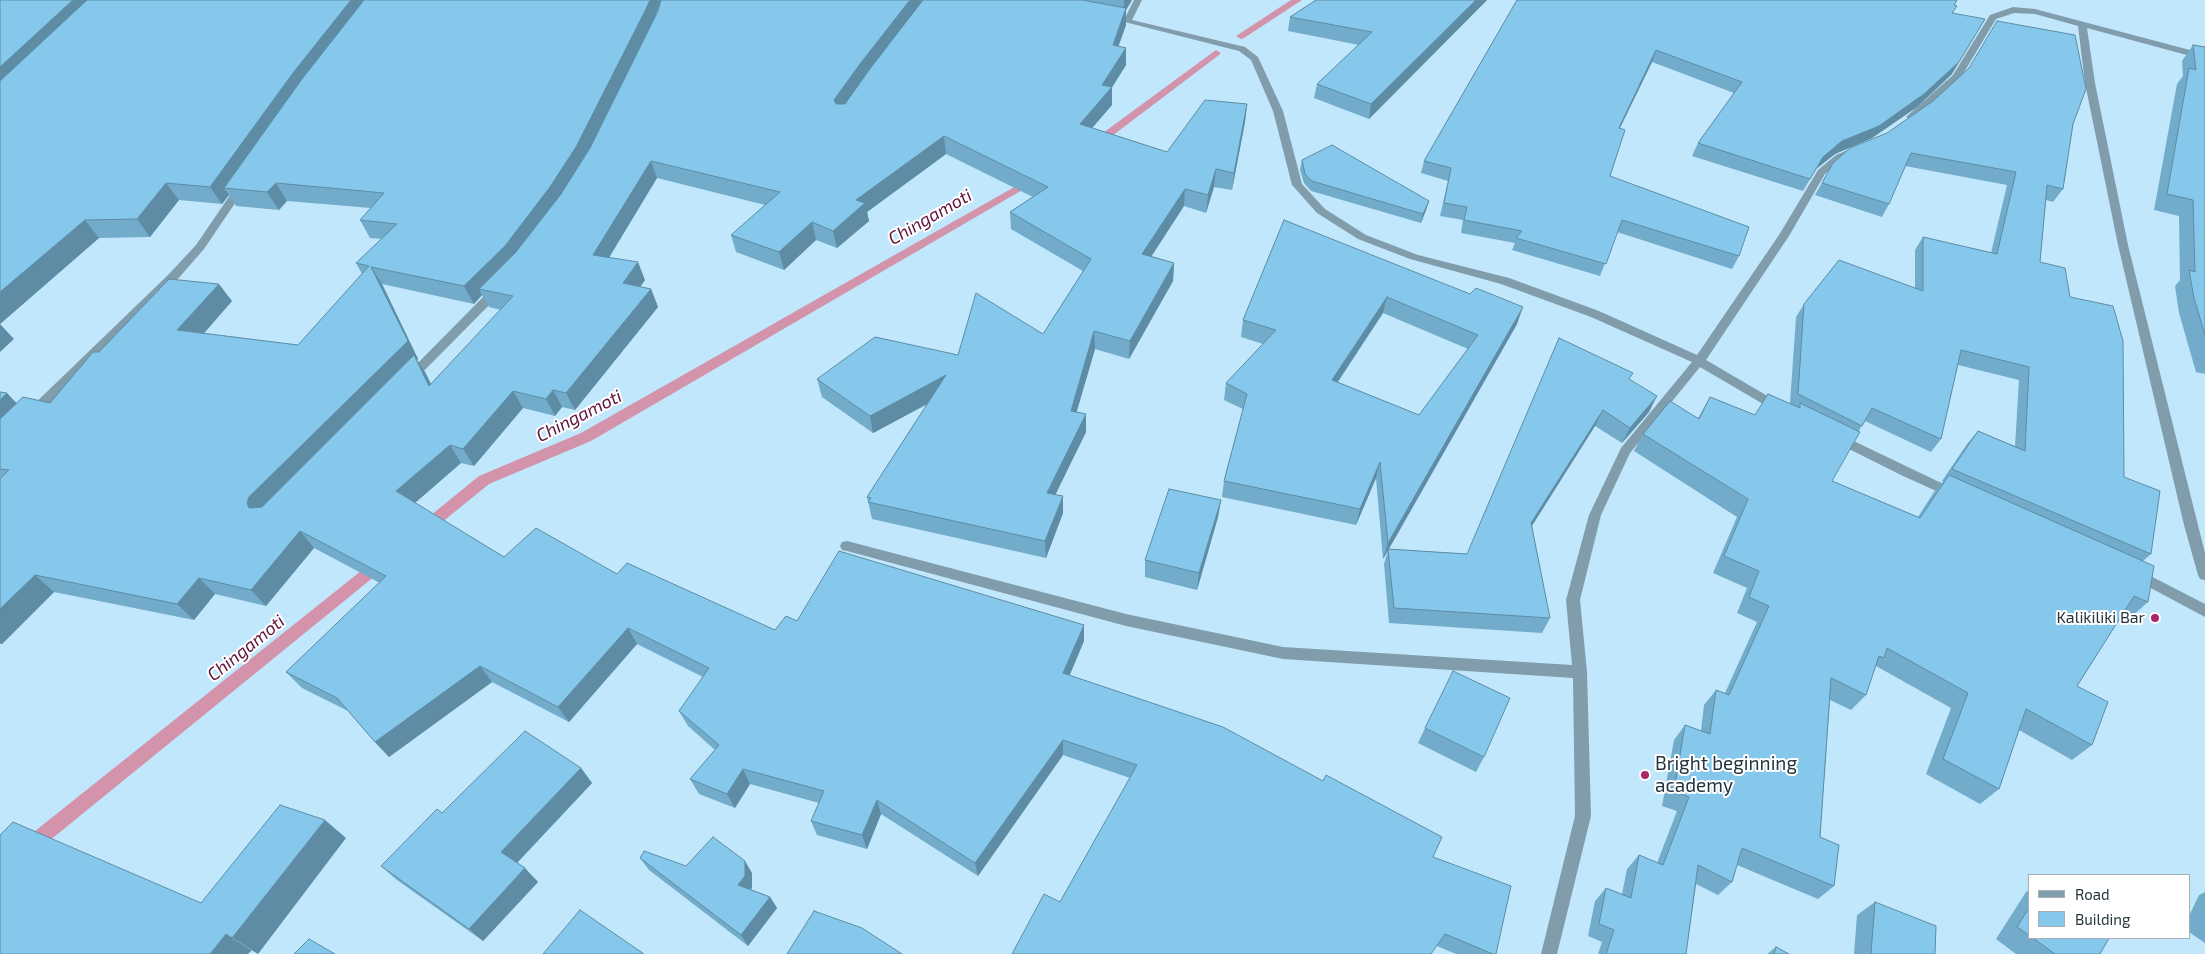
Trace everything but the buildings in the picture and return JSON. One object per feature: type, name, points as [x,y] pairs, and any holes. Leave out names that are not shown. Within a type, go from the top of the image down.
[{"type":"street","points":[[1128,20],[1138,0]]},
{"type":"street","points":[[1898,126],[1921,110],[1957,77],[1993,17],[2012,10],[2028,12],[2205,57]]},
{"type":"street","points":[[1100,16],[1128,20],[1242,49],[1256,59],[1278,111],[1297,185],[1321,211],[1362,237],[1414,258],[1505,281],[1595,314],[1699,361],[1791,415]]},
{"type":"street","points":[[2082,26],[2090,83],[2123,245],[2190,525],[2205,575]]},
{"type":"street","points":[[1549,954],[1583,816],[1580,672],[1573,600],[1595,515],[1625,451],[1699,361],[1784,236],[1821,172],[1839,157],[1867,146]]},
{"type":"street","points":[[22,423],[172,278],[200,248],[246,181]]},
{"type":"street","points":[[401,386],[506,281]]},
{"type":"street","points":[[1825,432],[1907,473],[1962,497]]},
{"type":"street","points":[[847,546],[1126,620],[1283,653],[1580,672]]},
{"type":"street","points":[[2126,569],[2205,611]]},
{"type":"waterway","name":"Chingamoti","points":[[1241,36],[1297,0]]},
{"type":"waterway","name":"Chingamoti","points":[[1096,143],[1216,53]]},
{"type":"waterway","name":"Chingamoti","points":[[425,528],[484,480],[586,437],[1032,180]]},
{"type":"waterway","name":"Chingamoti","points":[[0,870],[381,563]]},
{"type":"place","name":"Kalikiliki Bar","points":[[2155,618]]},
{"type":"place","name":"Bright beginning academy","points":[[1645,775]]}]
